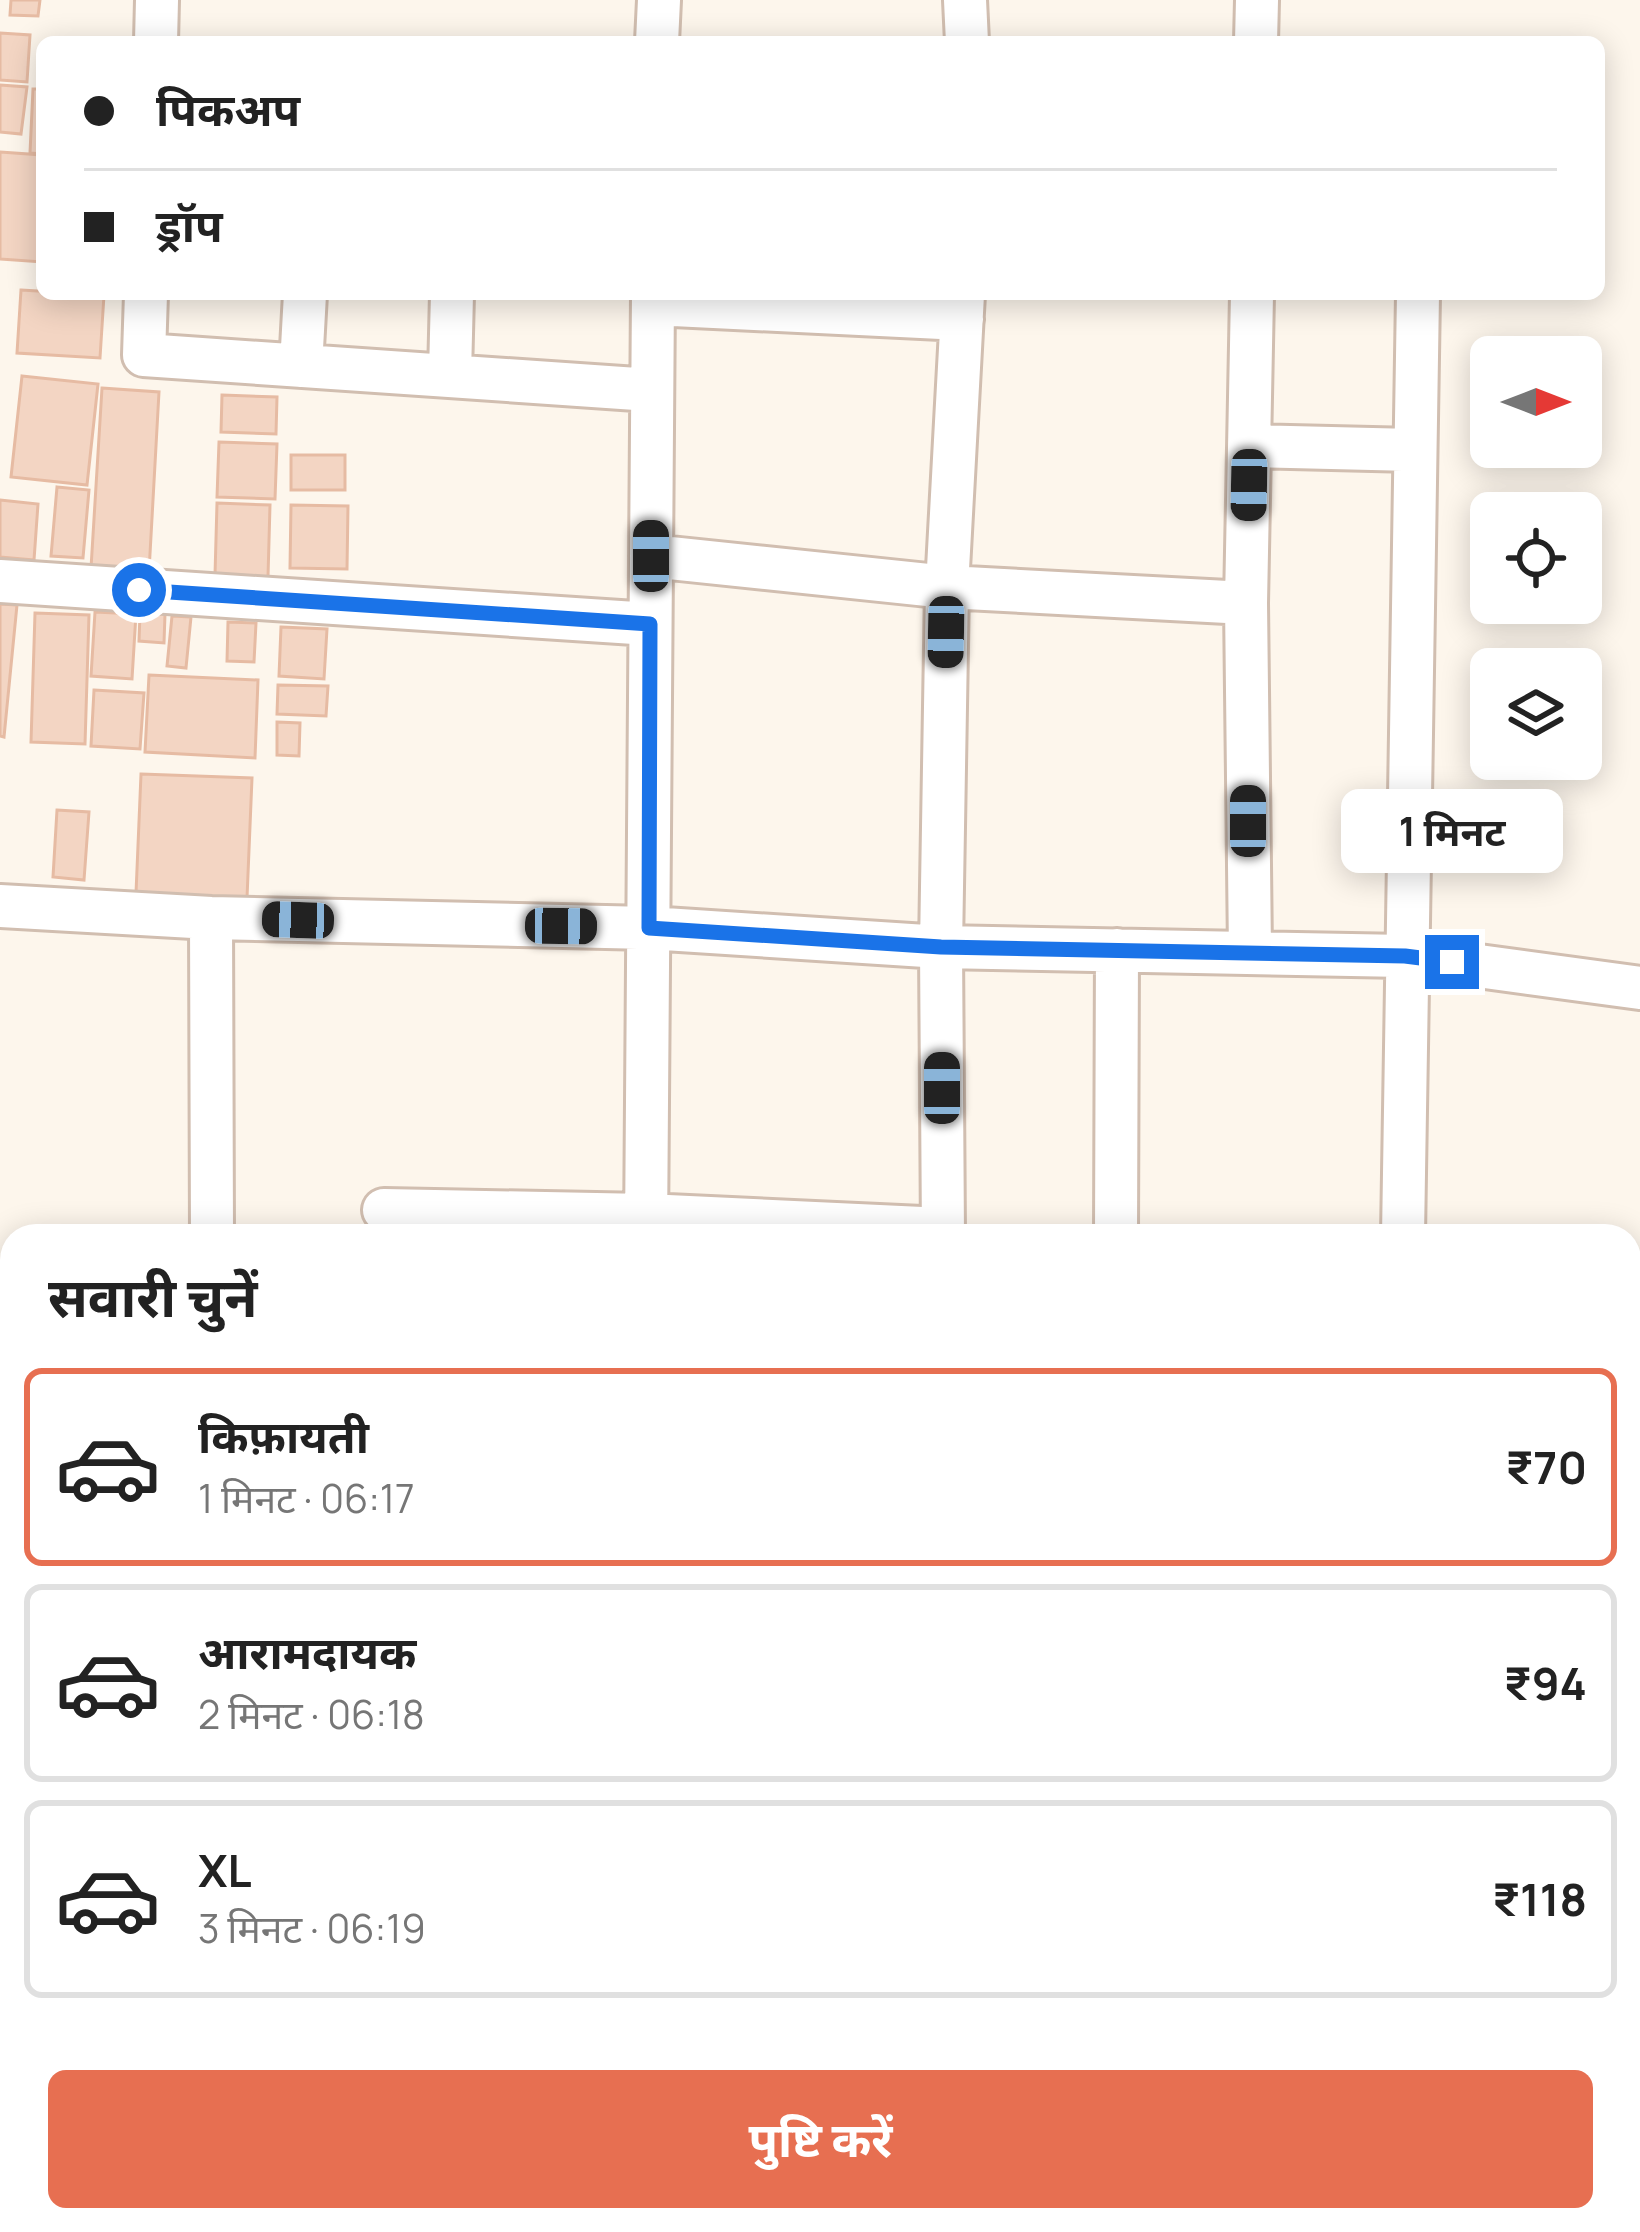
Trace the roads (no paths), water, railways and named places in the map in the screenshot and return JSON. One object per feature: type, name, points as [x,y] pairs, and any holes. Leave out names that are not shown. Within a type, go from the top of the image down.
[{"type":"street","points":[[157,0],[159,36]]},
{"type":"street","points":[[657,36],[659,0]]},
{"type":"street","points":[[965,0],[967,36]]},
{"type":"street","points":[[1256,36],[1257,0]]},
{"type":"street","points":[[146,300],[144,355],[651,390]]},
{"type":"street","points":[[301,366],[305,300]]},
{"type":"street","points":[[450,374],[452,300]]},
{"type":"street","points":[[646,1224],[653,300]]},
{"type":"street","points":[[697,300],[963,306],[947,587],[941,947],[943,1224]]},
{"type":"street","points":[[1250,952],[1246,603],[1252,300]]},
{"type":"street","points":[[1403,1224],[1418,300]]},
{"type":"street","points":[[1250,446],[1413,450]]},
{"type":"street","points":[[651,556],[947,587],[1246,603]]},
{"type":"street","points":[[0,581],[650,624]]},
{"type":"street","points":[[0,906],[211,918],[649,928],[941,947],[1405,956],[1640,988]]},
{"type":"street","points":[[211,918],[212,1224]]},
{"type":"street","points":[[1116,1224],[1118,950]]},
{"type":"street","points":[[385,1210],[613,1224]]}]
